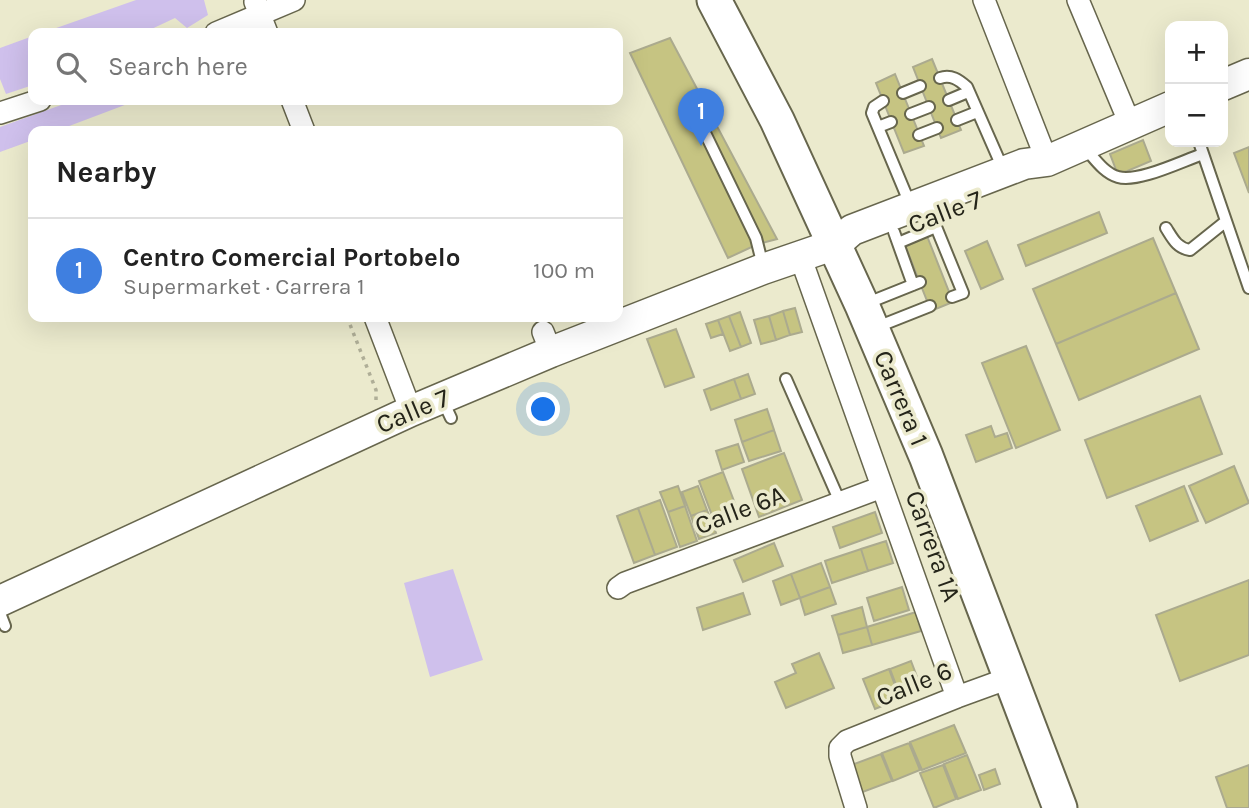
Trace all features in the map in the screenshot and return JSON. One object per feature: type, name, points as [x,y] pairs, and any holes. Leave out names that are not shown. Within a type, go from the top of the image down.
[{"type":"main road","name":"Carrera 1","points":[[714,0],[836,244],[926,456],[1060,808]]},
{"type":"street","points":[[229,28],[294,0]]},
{"type":"street","points":[[984,0],[1047,160]]},
{"type":"street","points":[[1078,0],[1130,124]]},
{"type":"street","points":[[1225,84],[1249,74]]},
{"type":"street","points":[[0,113],[28,104]]},
{"type":"street","points":[[294,105],[302,126]]},
{"type":"street","name":"Calle 7","points":[[836,244],[858,245],[896,237],[1004,171],[1047,160],[1165,109]]},
{"type":"street","name":"Calle 7","points":[[623,316],[836,244],[852,230],[927,217],[1031,178],[1047,160]]},
{"type":"street","name":"Carrera 1A","points":[[800,257],[957,697]]},
{"type":"street","points":[[377,322],[411,411]]},
{"type":"street","name":"Calle 7","points":[[2,613],[411,411],[446,408],[547,342],[606,322]]},
{"type":"street","name":"Calle 6A","points":[[619,591],[625,583],[882,487]]},
{"type":"street","name":"Calle 6","points":[[856,808],[843,782],[841,748],[847,741],[1012,677]]},
{"type":"lane","points":[[940,78],[944,76],[959,80],[968,92],[1004,171]]},
{"type":"lane","points":[[903,93],[920,86]]},
{"type":"lane","points":[[949,100],[968,92]]},
{"type":"lane","points":[[883,101],[874,107],[872,113],[887,148],[927,217],[947,270],[963,293],[952,297]]},
{"type":"lane","points":[[691,102],[756,238],[764,269]]},
{"type":"lane","points":[[911,114],[929,107]]},
{"type":"lane","points":[[957,120],[977,112]]},
{"type":"lane","points":[[878,127],[891,122]]},
{"type":"lane","points":[[919,135],[937,128]]},
{"type":"lane","points":[[887,148],[900,143]]},
{"type":"lane","points":[[1082,145],[1105,171],[1119,178],[1134,178],[1203,154]]},
{"type":"lane","points":[[1201,147],[1249,288]]},
{"type":"lane","points":[[1166,228],[1175,243],[1182,249],[1189,250],[1226,222]]},
{"type":"lane","points":[[867,317],[916,283],[896,237]]},
{"type":"lane","points":[[867,317],[930,306]]},
{"type":"lane","points":[[786,379],[840,502]]},
{"type":"path","points":[[349,322],[376,390],[376,401]]},
{"type":"shaded area","points":[[136,0],[204,0],[208,15],[187,28],[175,18],[154,28],[56,28]]},
{"type":"shaded area","points":[[28,38],[28,87],[6,94],[0,79],[0,48]]},
{"type":"shaded area","points":[[61,105],[125,105],[69,126],[28,126],[28,142],[0,152],[0,127]]},
{"type":"shaded area","points":[[453,569],[483,660],[430,677],[404,583]]},
{"type":"building","points":[[670,38],[777,239],[758,244],[728,258],[630,53]]},
{"type":"building","points":[[932,59],[961,130],[941,138],[913,67]]},
{"type":"building","points":[[895,74],[924,146],[904,153],[876,83]]},
{"type":"building","points":[[1143,140],[1151,161],[1118,175],[1110,154]]},
{"type":"building","points":[[1249,147],[1249,193],[1234,153]]},
{"type":"building","points":[[1099,212],[1107,233],[1026,266],[1018,245]]},
{"type":"building","points":[[927,236],[953,302],[931,311],[905,245]]},
{"type":"building","points":[[1153,238],[1176,293],[1056,344],[1033,289]]},
{"type":"building","points":[[987,241],[1003,279],[981,289],[965,251]]},
{"type":"building","points":[[1176,293],[1199,349],[1079,400],[1056,344]]},
{"type":"building","points":[[795,308],[802,332],[790,335],[783,311]]},
{"type":"building","points":[[783,311],[790,335],[776,340],[769,316]]},
{"type":"building","points":[[740,312],[751,343],[741,347],[729,316]]},
{"type":"building","points":[[729,316],[741,347],[730,351],[718,320]]},
{"type":"building","points":[[769,316],[776,340],[761,344],[754,320]]},
{"type":"building","points":[[718,320],[723,334],[711,338],[706,324]]},
{"type":"building","points":[[676,329],[694,377],[665,387],[647,339]]},
{"type":"building","points":[[1026,346],[1060,430],[1016,448],[982,363]]},
{"type":"building","points":[[748,374],[755,394],[741,399],[734,379]]},
{"type":"building","points":[[734,379],[741,399],[711,410],[704,390]]},
{"type":"building","points":[[1200,396],[1222,454],[1107,498],[1085,440]]},
{"type":"building","points":[[767,409],[774,430],[742,442],[735,420]]},
{"type":"building","points":[[991,426],[995,437],[1007,433],[1012,448],[976,462],[966,435]]},
{"type":"building","points":[[774,430],[781,451],[749,461],[742,442]]},
{"type":"building","points":[[738,444],[744,462],[722,470],[716,451]]},
{"type":"building","points":[[784,453],[802,500],[759,517],[742,469]]},
{"type":"building","points":[[1234,466],[1249,503],[1206,523],[1189,486]]},
{"type":"building","points":[[723,472],[740,517],[716,526],[699,481]]},
{"type":"building","points":[[678,486],[685,506],[668,512],[660,492]]},
{"type":"building","points":[[698,486],[707,510],[691,516],[682,492]]},
{"type":"building","points":[[1184,486],[1198,521],[1150,541],[1136,506]]},
{"type":"building","points":[[660,500],[677,547],[655,555],[638,508]]},
{"type":"building","points":[[685,506],[697,541],[680,547],[668,512]]},
{"type":"building","points":[[638,508],[655,555],[634,563],[617,516]]},
{"type":"building","points":[[707,510],[716,533],[699,539],[691,516]]},
{"type":"building","points":[[875,512],[882,533],[840,548],[833,527]]},
{"type":"building","points":[[886,541],[893,563],[868,571],[861,549]]},
{"type":"building","points":[[774,543],[783,566],[743,582],[734,560]]},
{"type":"building","points":[[861,549],[868,571],[832,583],[825,561]]},
{"type":"building","points":[[821,563],[830,587],[800,598],[791,574]]},
{"type":"building","points":[[791,574],[800,598],[781,605],[773,581]]},
{"type":"building","points":[[1249,580],[1249,655],[1180,681],[1156,615]]},
{"type":"building","points":[[830,587],[836,604],[805,615],[800,598]]},
{"type":"building","points":[[902,587],[909,610],[874,621],[867,598]]},
{"type":"building","points":[[743,593],[750,614],[703,630],[697,608]]},
{"type":"building","points":[[862,607],[867,627],[838,635],[832,616]]},
{"type":"building","points":[[916,612],[921,631],[872,645],[867,627]]},
{"type":"building","points":[[867,627],[872,645],[843,653],[838,635]]},
{"type":"building","points":[[819,653],[834,688],[786,708],[775,682],[796,673],[792,664]]},
{"type":"building","points":[[911,661],[922,690],[901,698],[890,669]]},
{"type":"building","points":[[889,669],[900,699],[875,709],[863,679]]},
{"type":"building","points":[[954,725],[966,753],[922,770],[910,742]]},
{"type":"building","points":[[909,743],[920,770],[893,781],[882,753]]},
{"type":"building","points":[[881,754],[892,781],[860,793],[849,766]]},
{"type":"building","points":[[967,755],[981,790],[958,799],[944,764]]},
{"type":"building","points":[[943,765],[956,799],[934,808],[920,773]]},
{"type":"building","points":[[1249,765],[1249,808],[1227,808],[1216,777]]},
{"type":"building","points":[[995,769],[1000,784],[984,790],[979,775]]},
{"type":"place","name":"Centro Comercial Portobelo","points":[[701,146]]}]
